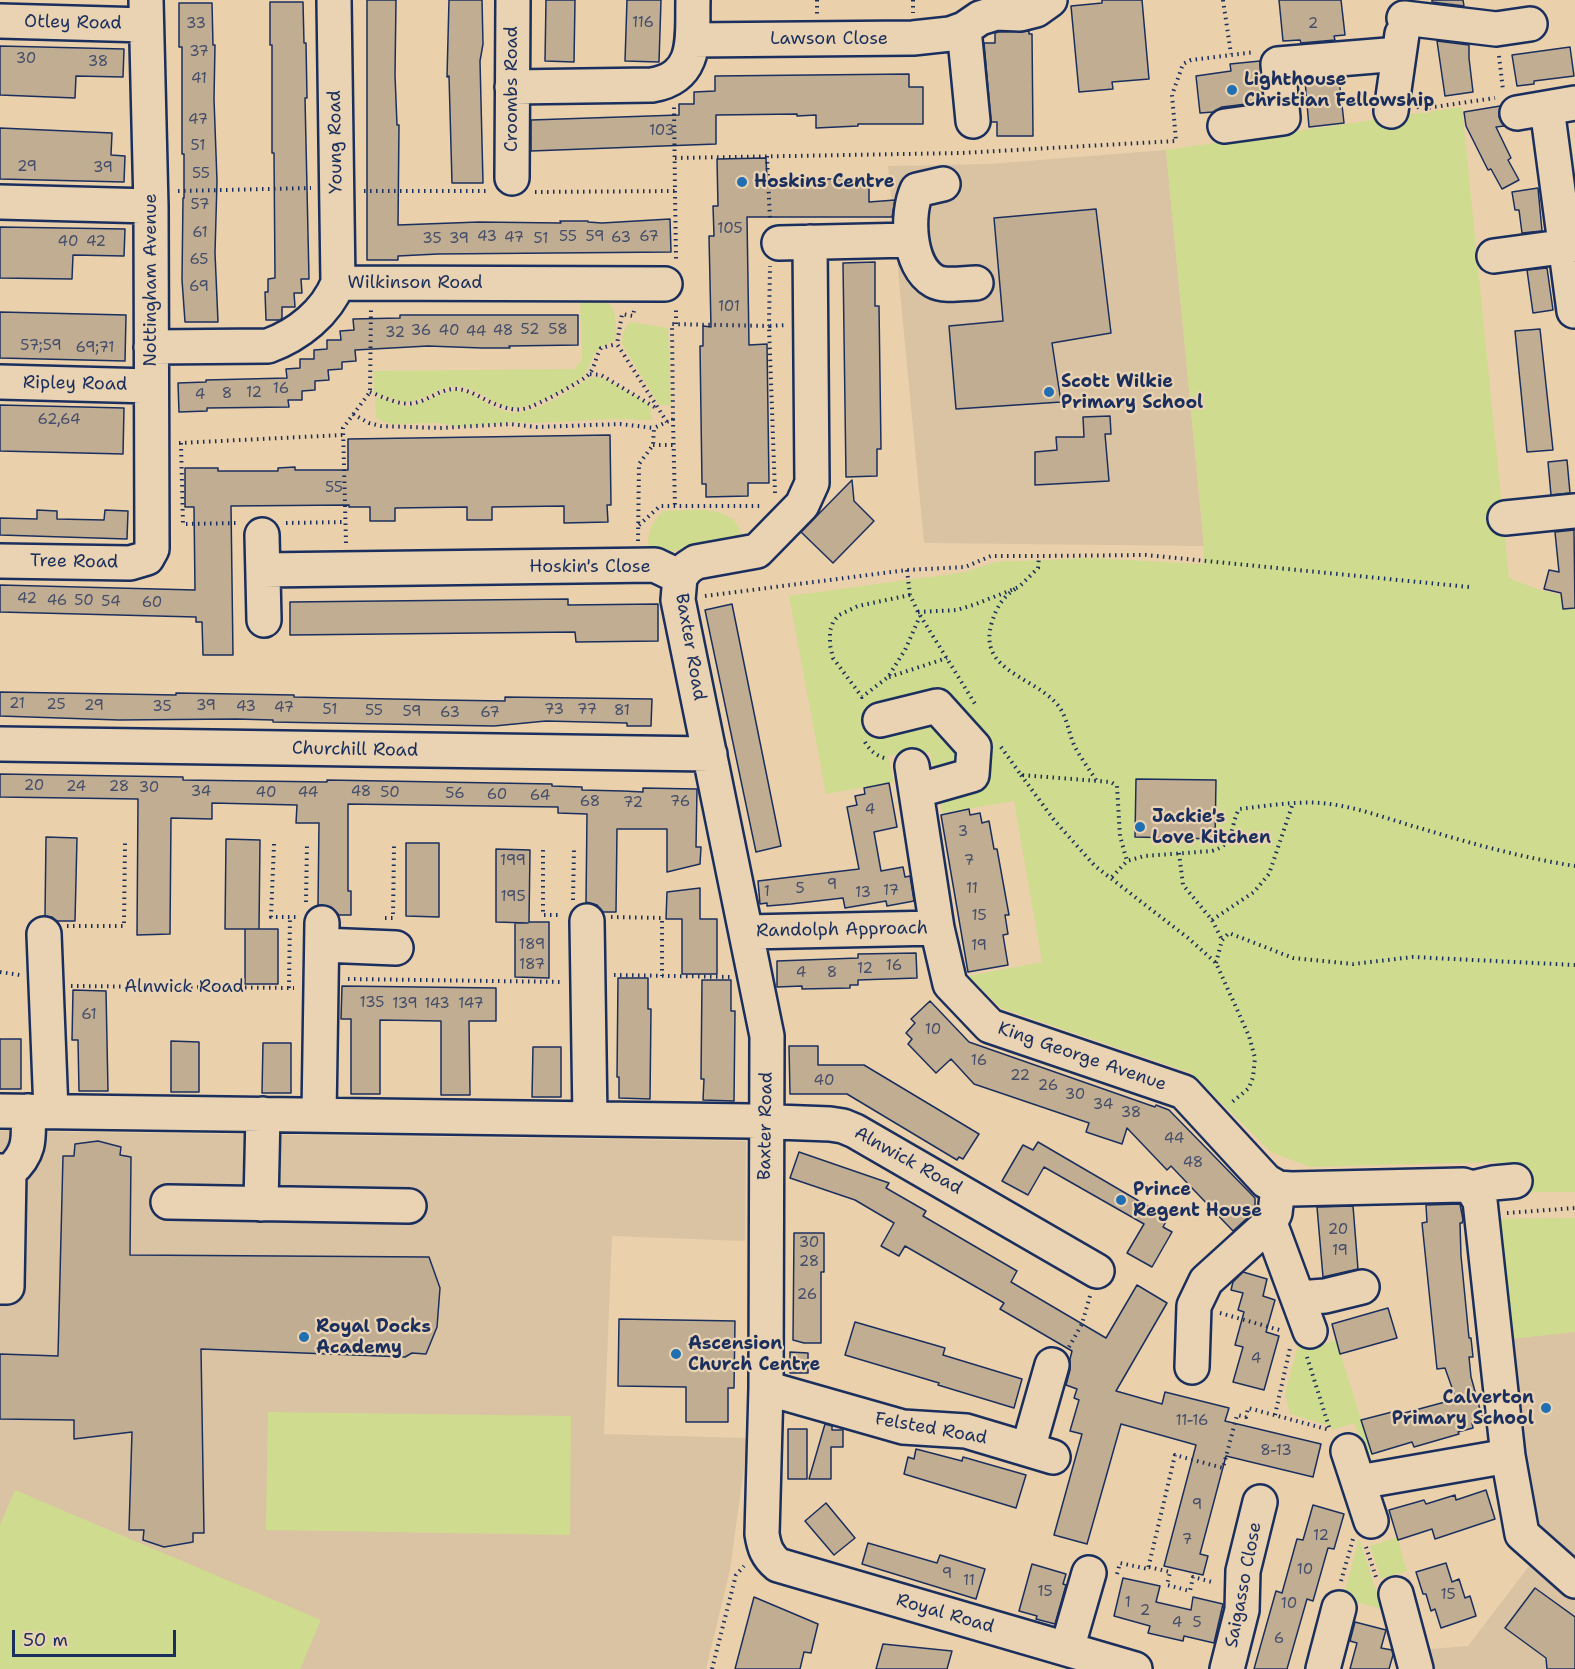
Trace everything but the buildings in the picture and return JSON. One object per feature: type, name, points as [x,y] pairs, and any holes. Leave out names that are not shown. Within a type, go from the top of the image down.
[{"type":"street","name":"Young Road","points":[[334,0],[338,283]]},
{"type":"street","name":"Croombs Road","points":[[512,178],[513,0]]},
{"type":"street","points":[[512,87],[652,85],[673,79],[688,65],[692,40],[693,0]]},
{"type":"street","name":"Lawson Close","points":[[692,40],[817,18],[913,38],[942,36],[964,29],[980,18],[996,13],[1020,14],[1036,10],[1050,0]]},
{"type":"street","points":[[1391,111],[1406,9],[1496,29],[1530,24]]},
{"type":"street","name":"Otley Road","points":[[0,21],[146,12]]},
{"type":"street","name":"Nottingham Avenue","points":[[146,12],[151,206],[152,549],[147,558]]},
{"type":"street","points":[[964,29],[973,121]]},
{"type":"street","points":[[1225,126],[1283,118],[1278,64],[1399,54]]},
{"type":"street","points":[[1529,104],[1571,246],[1574,311]]},
{"type":"street","points":[[903,241],[917,190],[943,184]]},
{"type":"street","points":[[0,202],[151,206]]},
{"type":"street","points":[[679,588],[687,568],[696,562],[757,551],[802,505],[812,483],[782,240],[903,241],[912,248],[920,266],[932,280],[940,283],[976,284]]},
{"type":"street","points":[[1494,256],[1571,246]]},
{"type":"street","name":"Wilkinson Road","points":[[151,347],[268,346],[284,340],[317,315],[333,296],[338,283],[641,299]]},
{"type":"street","name":"Ripley Road","points":[[0,382],[150,386]]},
{"type":"street","points":[[1505,518],[1575,511]]},
{"type":"street","points":[[264,620],[263,570],[266,527]]},
{"type":"street","name":"Tree Road","points":[[0,561],[130,563],[147,558]]},
{"type":"street","name":"Hoskin's Close","points":[[263,570],[655,565],[679,588]]},
{"type":"street","name":"Baxter Road","points":[[679,588],[767,1036],[766,1122],[752,1282],[766,1388],[762,1534],[764,1546]]},
{"type":"street","name":"King George Avenue","points":[[880,720],[937,706],[974,747],[972,775],[914,778],[938,928],[950,984],[990,1026],[1184,1092],[1266,1181],[1278,1188]]},
{"type":"street","name":"Churchill Road","points":[[0,744],[710,754]]},
{"type":"street","points":[[580,913],[588,977],[590,1119]]},
{"type":"street","points":[[319,1115],[321,982],[317,925],[395,933]]},
{"type":"street","name":"Randolph Approach","points":[[747,932],[938,928]]},
{"type":"street","points":[[0,1287],[7,1287],[5,1172],[22,1161],[28,1143],[26,1111],[46,982],[44,934]]},
{"type":"street","name":"Alnwick Road","points":[[26,1111],[830,1124],[855,1131],[1097,1271]]},
{"type":"street","points":[[261,1204],[263,1114]]},
{"type":"street","points":[[1192,1367],[1194,1306],[1206,1281],[1270,1223],[1275,1213],[1278,1188],[1463,1185],[1472,1188],[1515,1181]]},
{"type":"street","points":[[1472,1188],[1480,1201],[1508,1456],[1522,1534],[1575,1581]]},
{"type":"street","points":[[168,1202],[409,1206]]},
{"type":"street","points":[[1270,1223],[1298,1298],[1303,1331]]},
{"type":"street","points":[[1298,1298],[1325,1296],[1362,1287]]},
{"type":"street","name":"Felsted Road","points":[[766,1388],[903,1428],[966,1431],[1040,1454],[1052,1365]]},
{"type":"street","points":[[1339,1440],[1359,1482],[1364,1532]]},
{"type":"street","points":[[1359,1482],[1508,1456]]},
{"type":"street","name":"Saigasso Close","points":[[1227,1669],[1242,1610],[1243,1571],[1260,1502]]},
{"type":"street","name":"Royal Road","points":[[764,1546],[770,1559],[778,1565],[1135,1669]]},
{"type":"street","points":[[1067,1649],[1103,1574]]},
{"type":"street","points":[[1387,1591],[1416,1669]]},
{"type":"street","points":[[1323,1669],[1340,1595]]},
{"type":"path","points":[[1223,0],[1231,54]]},
{"type":"path","points":[[1391,111],[1407,108],[1412,103],[1420,109],[1529,104],[1496,29]]},
{"type":"path","points":[[673,79],[675,158],[961,153],[1176,141],[1172,95],[1183,64],[1191,60]]},
{"type":"path","points":[[767,156],[782,240],[769,326],[776,533]]},
{"type":"path","points":[[189,190],[301,188]]},
{"type":"path","points":[[346,568],[343,428],[370,392],[371,283]]},
{"type":"path","points":[[641,299],[622,314],[616,344],[667,422]]},
{"type":"path","points":[[675,507],[672,324],[769,326]]},
{"type":"path","points":[[370,392],[404,404],[415,403],[450,389],[460,390],[471,392],[501,406],[516,410],[529,408],[579,383],[590,374],[595,356],[601,348],[616,344]]},
{"type":"path","points":[[590,374],[601,375],[657,408]]},
{"type":"path","points":[[353,414],[369,423],[381,426],[440,428],[510,424],[537,427],[620,424],[654,428],[673,419]]},
{"type":"path","points":[[639,565],[639,464],[653,446],[654,428]]},
{"type":"path","points":[[175,449],[182,443],[343,435]]},
{"type":"path","points":[[182,443],[183,524],[266,527],[345,522]]},
{"type":"path","points":[[653,446],[675,445]]},
{"type":"path","points":[[639,525],[660,506],[760,507],[775,493]]},
{"type":"path","points":[[679,588],[965,567],[991,556],[1146,555],[1469,587]]},
{"type":"path","points":[[1039,556],[1038,568],[1001,601],[994,613],[990,627],[992,653],[1005,669],[1026,680],[1056,703],[1064,714],[1075,747],[1097,781]]},
{"type":"path","points":[[907,570],[910,595],[919,614],[978,709]]},
{"type":"path","points":[[919,614],[957,610],[1015,589]]},
{"type":"path","points":[[910,595],[858,606],[839,615],[830,631],[833,658],[862,697],[888,677],[947,658]]},
{"type":"path","points":[[888,677],[905,650],[919,614]]},
{"type":"path","points":[[997,739],[1054,820],[1095,866],[1112,877],[1216,963],[1249,1036],[1255,1058],[1249,1088],[1211,1122]]},
{"type":"path","points":[[1021,775],[1111,782],[1117,786],[1120,836],[1127,861]]},
{"type":"path","points":[[1112,877],[1127,861],[1144,856],[1212,851],[1222,848],[1229,841],[1239,809],[1293,803],[1322,803],[1361,811],[1448,837],[1549,862],[1575,866]]},
{"type":"path","points":[[1212,920],[1254,891],[1269,874],[1293,803]]},
{"type":"path","points":[[44,934],[44,926],[124,926],[125,843]]},
{"type":"path","points":[[307,843],[317,925]]},
{"type":"path","points":[[271,916],[274,844]]},
{"type":"path","points":[[394,846],[395,933]]},
{"type":"path","points":[[574,849],[580,913]]},
{"type":"path","points":[[543,850],[543,915]]},
{"type":"path","points":[[1179,853],[1183,885],[1212,920],[1222,940]]},
{"type":"path","points":[[289,988],[290,917]]},
{"type":"path","points":[[662,918],[662,976]]},
{"type":"path","points":[[1216,963],[1222,940],[1229,933],[1293,958],[1353,964],[1413,957],[1575,965]]},
{"type":"path","name":"Alnwick Road","points":[[0,972],[58,986],[289,988],[305,988],[332,979],[568,982],[598,975],[755,977]]},
{"type":"path","points":[[1528,1212],[1575,1208]]},
{"type":"path","points":[[1052,1365],[1065,1353],[1082,1324],[1097,1271]]},
{"type":"path","points":[[1194,1306],[1303,1331]]},
{"type":"path","points":[[1275,1415],[1303,1331]]},
{"type":"path","points":[[1303,1331],[1339,1440]]},
{"type":"path","points":[[1149,1567],[1175,1455],[1223,1468],[1236,1414],[1246,1417],[1248,1408],[1275,1415],[1339,1440]]},
{"type":"path","points":[[1364,1532],[1387,1591]]},
{"type":"path","points":[[1340,1595],[1364,1532]]},
{"type":"path","points":[[712,1669],[736,1575],[764,1546]]},
{"type":"path","points":[[1103,1574],[1120,1563],[1170,1572],[1167,1585],[1190,1591],[1193,1577],[1212,1582]]},
{"type":"shaded area","name":"Scott Wilkie Primary School","points":[[1166,150],[1204,546],[924,543],[888,166],[989,164]]},
{"type":"shaded area","name":"Royal Docks Academy","points":[[0,1131],[746,1141],[745,1241],[612,1236],[604,1434],[748,1438],[730,1570],[706,1669],[0,1669]]},
{"type":"shaded area","name":"Calverton Primary School","points":[[1575,1218],[1575,1669],[1425,1669],[1418,1650],[1468,1646],[1529,1566],[1543,1528],[1531,1512],[1523,1478],[1501,1219]]},
{"type":"green space","points":[[1462,107],[1509,578],[1537,589],[1575,599],[1575,1192],[1519,1192],[1516,1167],[1495,1162],[1310,1167],[1271,1152],[1191,1073],[1001,1008],[968,976],[1042,962],[1014,801],[942,813],[930,752],[888,756],[894,782],[826,794],[789,596],[966,572],[995,562],[1090,558],[1203,564],[1204,546],[1166,150]]},
{"type":"green space","points":[[580,300],[607,303],[612,306],[616,339],[596,352],[587,371],[579,380],[549,397],[518,408],[501,405],[478,392],[462,387],[448,388],[409,402],[374,393],[373,371],[573,369],[581,362],[582,357]]},
{"type":"green space","points":[[629,322],[668,328],[671,405],[659,405],[622,344],[623,333]]},
{"type":"green space","points":[[591,377],[603,378],[645,402],[650,406],[652,420],[513,422],[460,427],[440,423],[392,424],[376,417],[375,398],[412,406],[451,391],[470,394],[504,411],[514,413],[525,411],[537,408],[561,396]]},
{"type":"green space","points":[[704,510],[724,514],[733,519],[739,527],[742,541],[728,546],[650,553],[648,541],[650,530],[663,511]]},
{"type":"green space","points":[[1575,1218],[1575,1332],[1511,1339],[1501,1219]]},
{"type":"green space","points":[[1303,1340],[1307,1350],[1336,1340],[1372,1454],[1365,1455],[1354,1423],[1332,1430],[1330,1426],[1290,1414],[1285,1394],[1299,1342]]},
{"type":"green space","points":[[268,1412],[571,1416],[570,1535],[266,1530]]},
{"type":"green space","points":[[15,1490],[321,1620],[300,1669],[0,1669],[0,1525]]},
{"type":"green space","points":[[1397,1537],[1407,1571],[1381,1579],[1370,1546]]},
{"type":"green space","points":[[1359,1538],[1382,1609],[1343,1599]]},
{"type":"place","name":"Lighthouse Christian Fellowship","points":[[1232,90]]},
{"type":"place","name":"Hoskins Centre","points":[[742,182]]},
{"type":"place","name":"Scott Wilkie Primary School","points":[[1049,392]]},
{"type":"place","name":"Jackie's Love Kitchen","points":[[1140,827]]},
{"type":"place","name":"Prince Regent House","points":[[1121,1200]]},
{"type":"place","name":"Royal Docks Academy","points":[[304,1337]]},
{"type":"place","name":"Ascension Church Centre","points":[[676,1354]]},
{"type":"place","name":"Calverton Primary School","points":[[1546,1408]]}]
